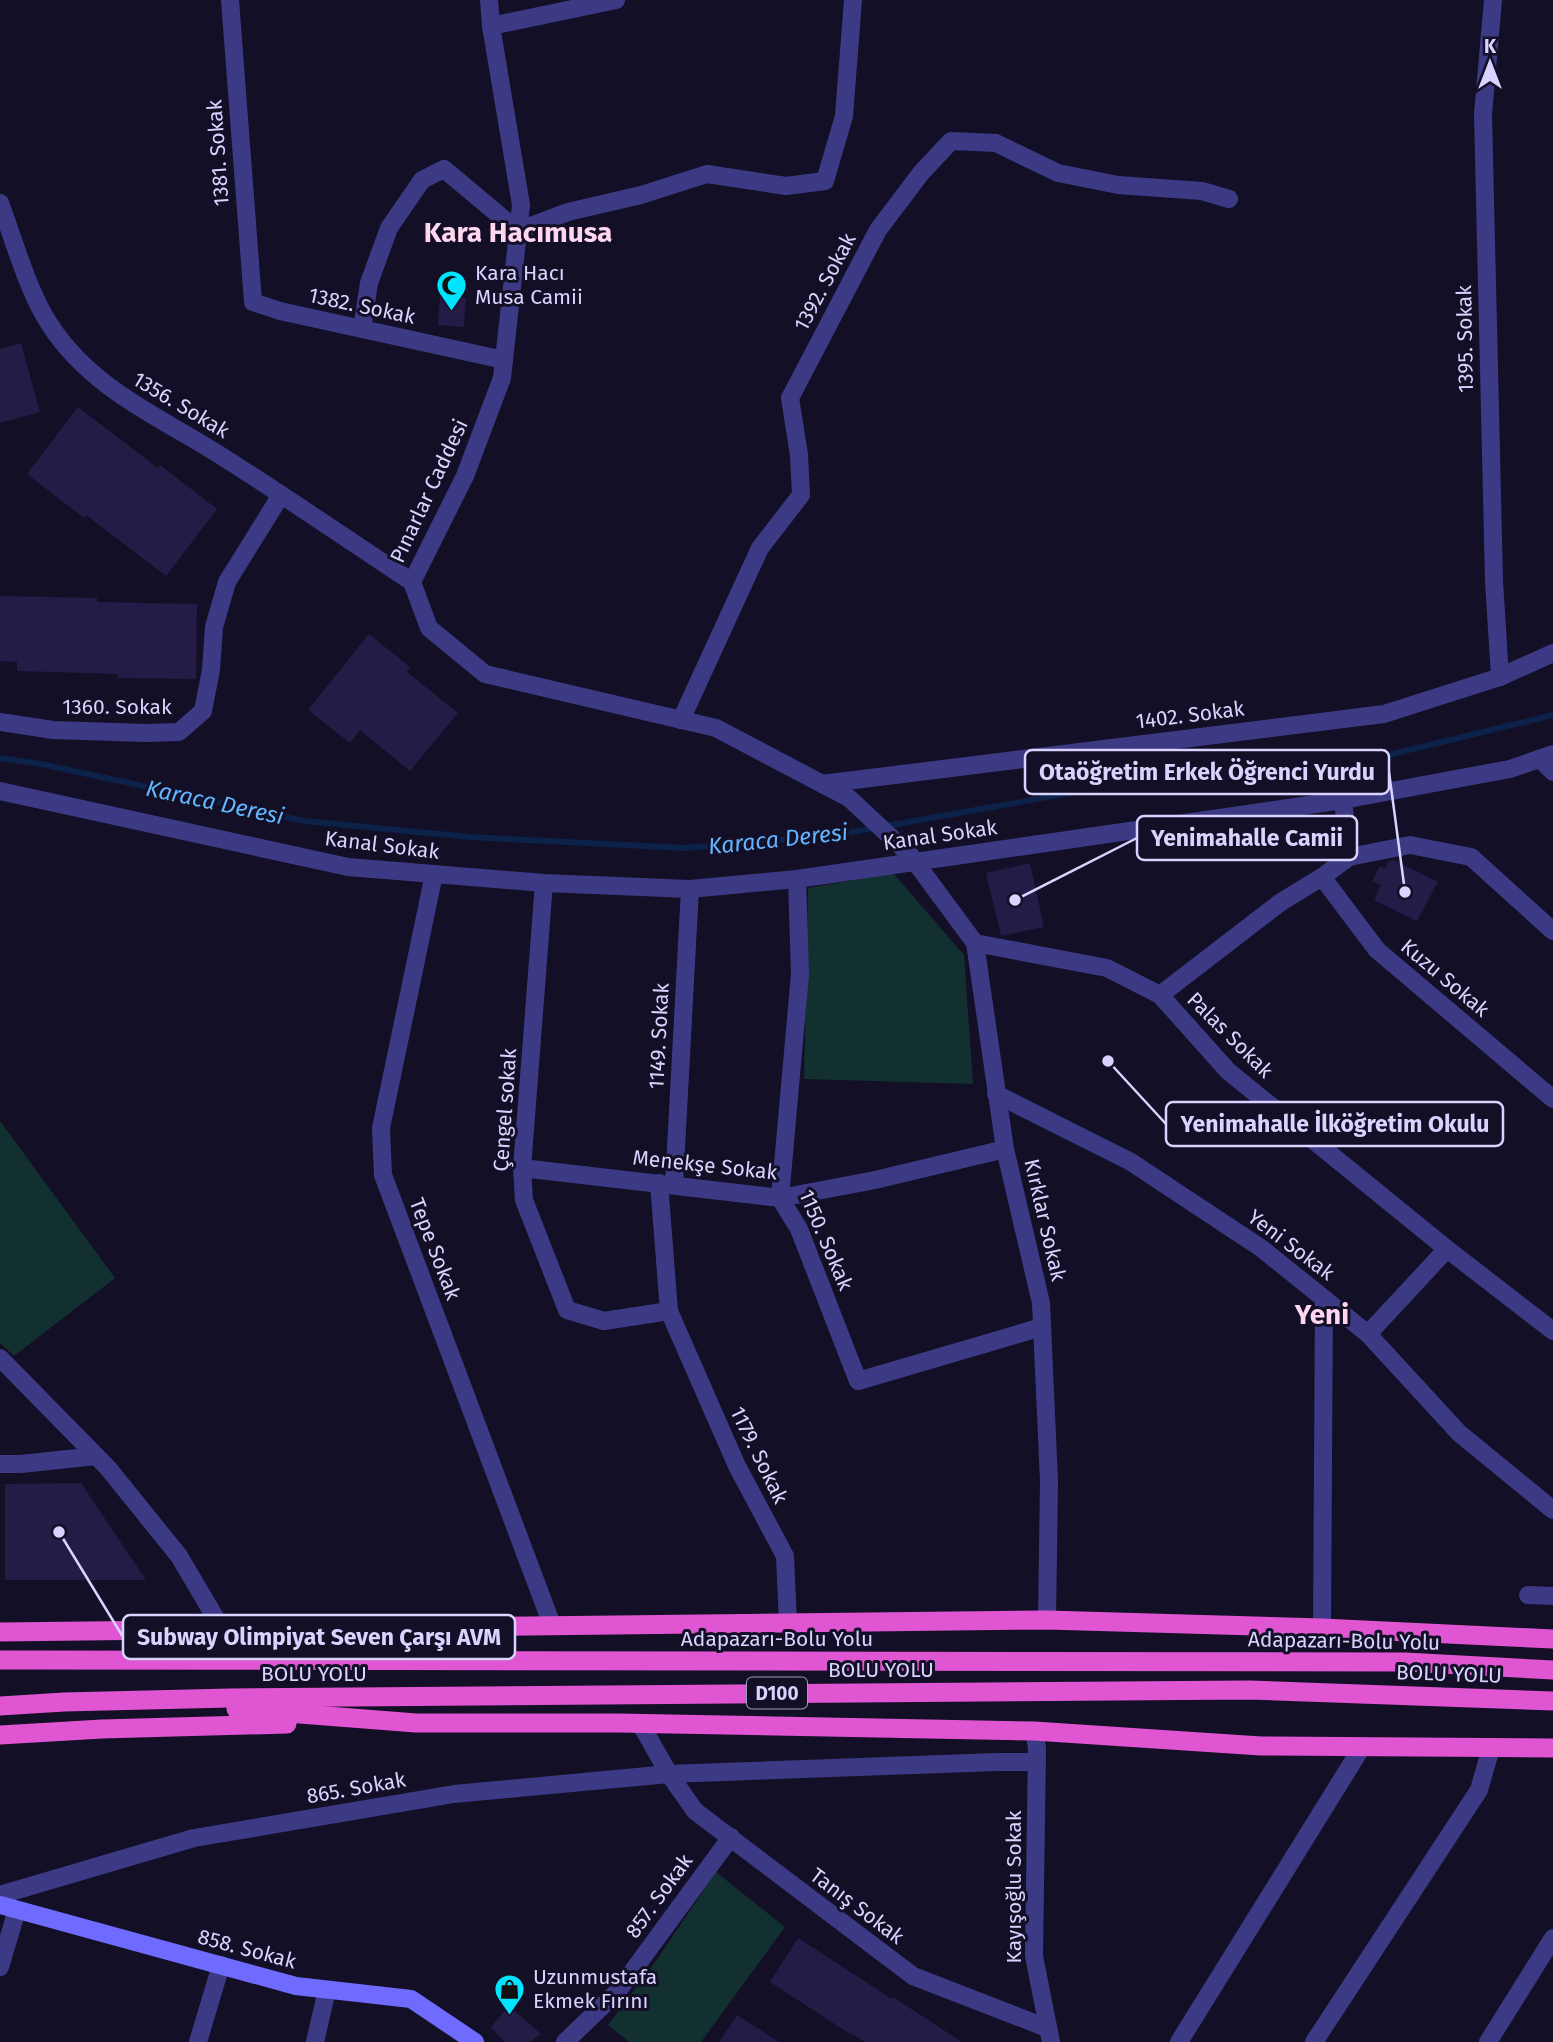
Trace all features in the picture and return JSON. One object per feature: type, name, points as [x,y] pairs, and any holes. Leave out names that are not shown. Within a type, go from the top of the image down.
[{"type":"highway","points":[[0,1632],[1047,1620],[1322,1628],[1553,1639]]},
{"type":"highway","points":[[154,1661],[412,1627]]},
{"type":"highway","name":"Adapazarı-Bolu Yolu","points":[[0,1661],[1405,1662],[1553,1670]]},
{"type":"highway","name":"BOLU YOLU","points":[[0,1706],[230,1698],[1249,1690],[1553,1701]]},
{"type":"highway","points":[[140,1700],[388,1722],[505,1723]]},
{"type":"highway","points":[[0,1735],[232,1725],[640,1723],[1034,1731],[1261,1746],[1553,1748]]},
{"type":"main road","name":"858. Sokak","points":[[8,1908],[296,1986],[411,1998],[475,2042]]},
{"type":"street","name":"1381. Sokak","points":[[230,0],[253,302]]},
{"type":"street","name":"Pınarlar Caddesi","points":[[489,0],[521,205],[502,378],[465,476],[412,582],[429,628],[485,674],[716,728],[849,799],[912,858]]},
{"type":"street","points":[[491,26],[616,0]]},
{"type":"street","points":[[362,329],[369,283],[388,228],[422,180],[444,169],[518,231],[568,212],[641,195],[707,174],[786,186],[825,181],[844,116],[853,0]]},
{"type":"street","name":"1395. Sokak","points":[[1493,0],[1483,114],[1494,581],[1500,677]]},
{"type":"street","name":"1392. Sokak","points":[[681,720],[760,548],[801,495],[799,455],[790,398],[878,230],[921,173],[951,142],[996,143],[1058,173],[1118,186],[1202,191],[1229,199]]},
{"type":"street","name":"1356. Sokak","points":[[0,202],[29,282],[50,325],[86,370],[129,402],[225,458],[412,582]]},
{"type":"street","name":"1382. Sokak","points":[[253,302],[280,311],[504,360]]},
{"type":"street","name":"1360. Sokak","points":[[0,722],[53,730],[179,732],[203,711],[211,670],[214,627],[227,582],[281,495]]},
{"type":"street","name":"1402. Sokak","points":[[822,784],[1384,714],[1500,677],[1553,653]]},
{"type":"street","name":"Kanal Sokak","points":[[0,791],[348,867],[544,883],[690,889],[797,879],[912,858],[1343,800],[1549,762]]},
{"type":"street","points":[[1343,800],[1349,858]]},
{"type":"street","points":[[1160,995],[1281,902],[1349,858],[1410,845],[1471,858],[1553,931]]},
{"type":"street","name":"Kırklar Sokak","points":[[912,858],[975,943],[1004,1149],[1041,1303],[1049,1481],[1047,1620]]},
{"type":"street","name":"Tepe Sokak","points":[[434,874],[382,1128],[383,1175],[552,1625]]},
{"type":"street","name":"Kuzu Sokak","points":[[1322,877],[1377,950],[1553,1099]]},
{"type":"street","name":"1150. Sokak","points":[[797,879],[800,974],[779,1198],[799,1229],[858,1381],[1042,1327]]},
{"type":"street","name":"Çengel sokak","points":[[544,883],[522,1168],[524,1200],[567,1310],[604,1321],[669,1311]]},
{"type":"street","name":"1149. Sokak","points":[[666,1184],[690,889]]},
{"type":"street","name":"Palas Sokak","points":[[975,943],[1107,968],[1160,995],[1228,1071],[1447,1250],[1553,1331]]},
{"type":"street","name":"Yeni Sokak","points":[[996,1094],[1131,1162],[1261,1248],[1368,1334],[1459,1433],[1553,1510]]},
{"type":"street","name":"Menekşe Sokak","points":[[522,1168],[779,1198],[876,1180],[1004,1149]]},
{"type":"street","points":[[666,1184],[669,1311]]},
{"type":"street","points":[[1368,1334],[1447,1250]]},
{"type":"street","points":[[1322,1628],[1324,1298]]},
{"type":"street","name":"1179. Sokak","points":[[669,1311],[737,1466],[785,1556],[788,1623]]},
{"type":"street","points":[[0,1358],[108,1468],[179,1556],[222,1629]]},
{"type":"street","points":[[0,1464],[96,1456]]},
{"type":"street","points":[[1528,1595],[1553,1596]]},
{"type":"street","points":[[640,1723],[669,1774]]},
{"type":"street","name":"Kayışoğlu Sokak","points":[[1034,1731],[1037,1748],[1034,1956],[1049,2035]]},
{"type":"street","points":[[1179,2042],[1362,1747]]},
{"type":"street","points":[[1314,2042],[1479,1790],[1491,1748]]},
{"type":"street","name":"865. Sokak","points":[[0,1895],[194,1838],[454,1794],[669,1774],[1037,1762]]},
{"type":"street","name":"Tanış Sokak","points":[[669,1774],[695,1811],[912,1976],[1049,2035]]},
{"type":"street","name":"857. Sokak","points":[[565,2042],[618,1991],[731,1836]]},
{"type":"street","points":[[0,1967],[8,1908]]},
{"type":"street","points":[[1488,2042],[1553,1938]]},
{"type":"street","points":[[198,2042],[221,1965]]},
{"type":"street","points":[[315,2042],[327,1990]]},
{"type":"green space","points":[[893,873],[964,955],[973,1084],[804,1079],[808,888]]},
{"type":"green space","points":[[0,1121],[115,1278],[14,1356],[0,1343]]},
{"type":"green space","points":[[716,1872],[785,1927],[701,2042],[629,2042],[608,2025],[653,1965]]},
{"type":"building","name":"Kara Hacı Musa Camii","points":[[440,296],[466,298],[464,327],[438,325]]},
{"type":"building","points":[[21,343],[40,412],[0,423],[0,349]]},
{"type":"building","points":[[78,407],[217,509],[166,576],[27,474]]},
{"type":"building","points":[[0,596],[197,604],[196,679],[117,678],[118,674],[17,671],[17,662],[0,661]]},
{"type":"building","points":[[369,634],[410,667],[407,672],[458,713],[410,771],[360,730],[350,743],[308,710]]},
{"type":"building","points":[[1394,860],[1438,882],[1417,921],[1374,900],[1381,885],[1372,881],[1380,866],[1385,869],[1389,861]]},
{"type":"building","points":[[1030,863],[1044,927],[1001,936],[986,873]]},
{"type":"building","points":[[81,1483],[146,1580],[5,1580],[5,1484]]},
{"type":"building","points":[[798,1938],[962,2042],[865,2042],[850,2034],[770,1982]]},
{"type":"building","name":"Uzunmustafa Ekmek Fırını","points":[[509,2006],[541,2034],[530,2042],[504,2042],[491,2027]]},
{"type":"building","points":[[737,2015],[779,2042],[719,2042]]},
{"type":"waterway","name":"Karaca Deresi","points":[[0,758],[41,764],[305,821],[469,837],[684,848],[830,836],[1098,788],[1376,758],[1553,715]]},
{"type":"place","name":"Kara Hacı Musa Camii","points":[[452,312]]},
{"type":"place","name":"Otaöğretim Erkek Öğrenci Yurdu","points":[[1405,892]]},
{"type":"place","name":"Yenimahalle Camii","points":[[1015,900]]},
{"type":"place","name":"Yenimahalle İlköğretim Okulu","points":[[1108,1061]]},
{"type":"place","name":"Subway Olimpiyat Seven Çarşı AVM","points":[[59,1532]]},
{"type":"place","name":"Uzunmustafa Ekmek Fırını","points":[[510,2016]]},
{"type":"district","name":"Kara Hacımusa","points":[[518,232]]},
{"type":"district","name":"Yeni","points":[[1322,1314]]}]
